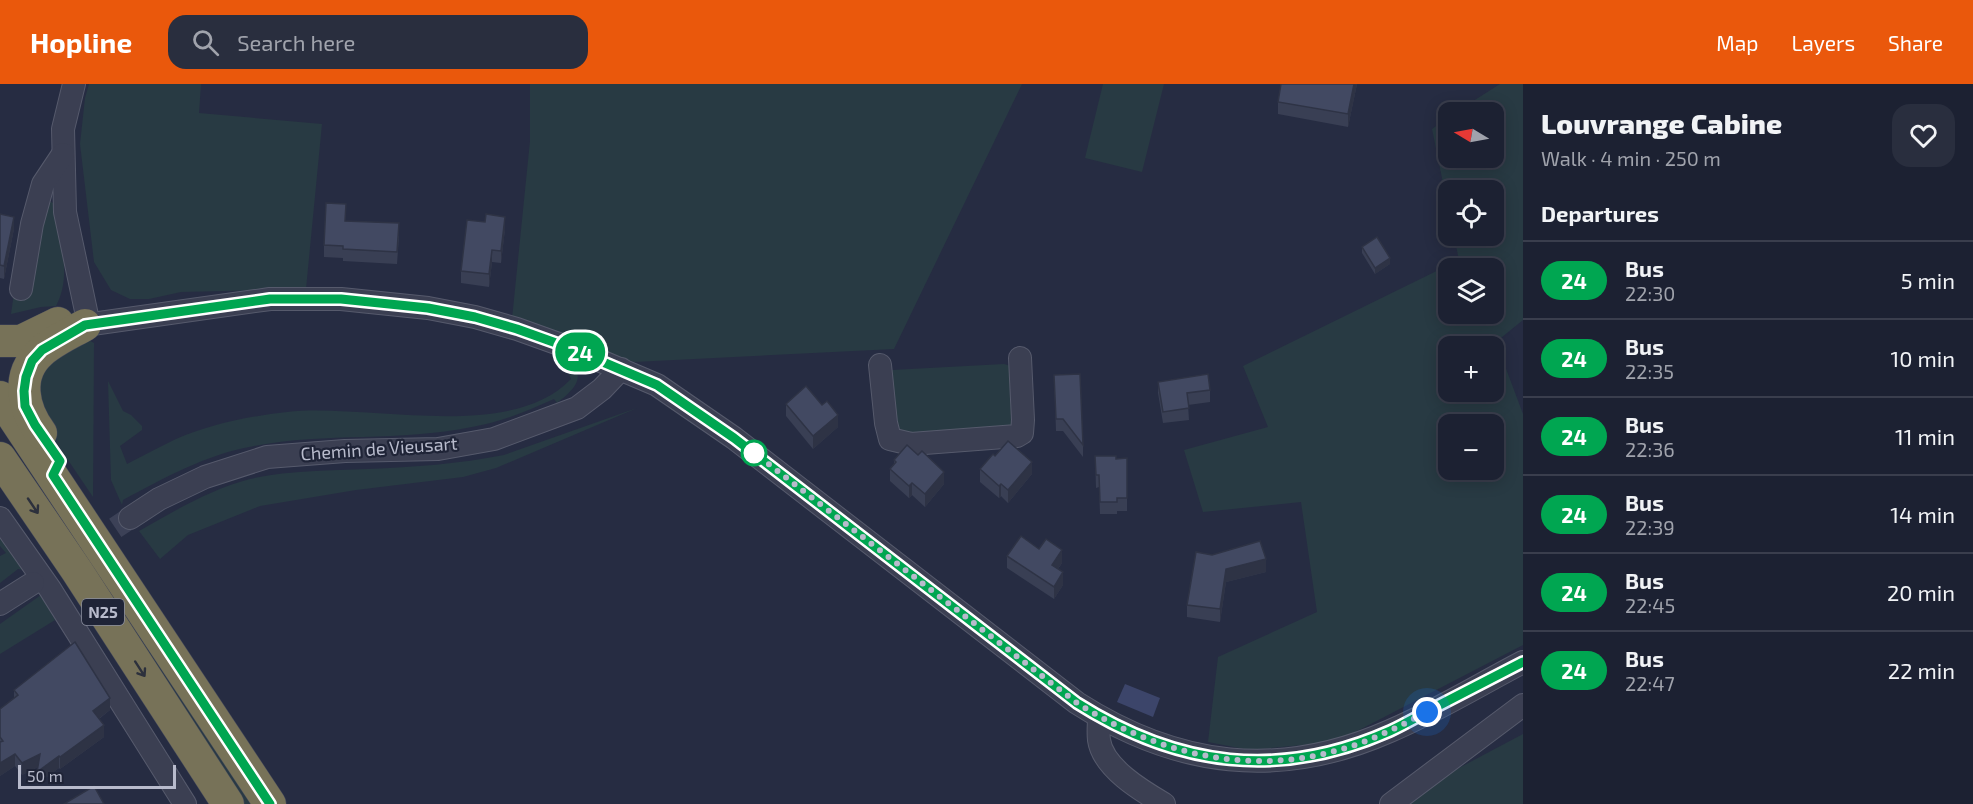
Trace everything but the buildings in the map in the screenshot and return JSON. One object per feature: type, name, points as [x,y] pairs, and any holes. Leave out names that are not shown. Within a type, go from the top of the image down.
[{"type":"highway","points":[[0,341],[21,341],[56,323],[71,320],[87,325]]},
{"type":"highway","points":[[53,475],[60,461],[25,406],[26,377],[32,361],[42,350],[87,325]]},
{"type":"highway","name":"N25","points":[[0,397],[270,804]]},
{"type":"highway","name":"N25","points":[[0,458],[77,571],[228,804]]},
{"type":"street","points":[[74,84],[63,129],[65,212],[87,325],[270,299],[341,299],[428,308],[475,317],[517,329],[621,369],[657,385],[734,438],[1077,703],[1130,733],[1205,757],[1250,762],[1289,760],[1335,752],[1390,731],[1523,662]]},
{"type":"street","points":[[21,290],[32,224],[43,184],[63,154]]},
{"type":"street","points":[[880,365],[886,423],[890,439],[911,444],[1017,436],[1022,433],[1020,358]]},
{"type":"street","name":"Chemin de Vieusart","points":[[130,518],[159,499],[205,477],[267,457],[345,451],[438,448],[494,439],[577,408],[602,389],[621,369]]},
{"type":"street","points":[[0,518],[50,589],[185,804]]},
{"type":"street","points":[[0,604],[33,583]]},
{"type":"street","points":[[1391,804],[1523,705]]},
{"type":"street","points":[[1099,717],[1099,741],[1107,760],[1125,778],[1164,804]]},
{"type":"shaded area","points":[[89,84],[201,84],[199,113],[322,124],[306,289],[181,292],[149,299],[130,299],[111,290],[94,262],[80,144],[85,98]]},
{"type":"shaded area","points":[[530,84],[1022,84],[894,349],[634,362],[512,319],[530,141]]},
{"type":"shaded area","points":[[1103,84],[1164,84],[1142,172],[1085,158]]},
{"type":"shaded area","points":[[1500,84],[1523,84],[1523,320],[1503,336],[1438,336],[1438,402],[1504,402],[1504,363],[1523,414],[1523,645],[1336,742],[1249,750],[1208,742],[1218,657],[1317,612],[1301,502],[1203,512],[1184,450],[1268,427],[1243,366],[1438,270],[1438,324],[1504,324],[1504,258],[1459,258],[1456,246],[1504,246],[1504,180],[1442,180],[1440,168],[1504,168],[1504,102],[1472,102]]},
{"type":"shaded area","points":[[1438,125],[1438,158],[1432,129]]},
{"type":"shaded area","points":[[47,200],[53,203],[63,255],[64,281],[61,294],[56,306],[11,314],[14,293]]},
{"type":"shaded area","points":[[85,338],[94,343],[93,497],[41,420],[39,367]]},
{"type":"shaded area","points":[[561,355],[574,366],[577,373],[576,383],[569,393],[557,403],[554,399],[493,422],[445,432],[308,439],[254,446],[219,455],[170,475],[123,500],[122,505],[111,480],[108,381],[123,411],[131,415],[142,426],[142,430],[120,446],[127,464],[170,442],[203,429],[245,418],[287,412],[320,411],[436,416],[476,415],[512,410],[545,398],[571,379]]},
{"type":"shaded area","points":[[1004,364],[1011,366],[1017,425],[909,437],[894,429],[892,370]]},
{"type":"shaded area","points":[[637,408],[496,468],[463,477],[356,490],[260,506],[188,535],[160,559],[139,531],[179,508],[235,483],[250,479],[294,472],[453,463],[504,455]]},
{"type":"shaded area","points":[[0,535],[24,570],[18,569],[0,583],[0,556],[6,553],[0,546]]},
{"type":"shaded area","points":[[90,554],[256,804],[244,804],[82,560]]},
{"type":"shaded area","points":[[41,595],[55,620],[0,654],[0,624]]},
{"type":"shaded area","points":[[1523,734],[1523,804],[1411,804],[1410,794]]},
{"type":"water","points":[[1125,684],[1160,698],[1153,717],[1117,702]]},
{"type":"tunnel","points":[[33,583],[130,518]]},
{"type":"bus line","name":"24","points":[[270,804],[53,475],[60,461],[25,406],[26,377],[32,361],[42,350],[85,325],[270,299],[341,299],[428,308],[475,317],[570,348],[657,385],[734,438],[1077,703],[1130,733],[1205,757],[1250,762],[1289,760],[1335,752],[1390,731],[1523,662]]},
{"type":"route","points":[[754,453],[1077,703],[1130,733],[1205,757],[1250,762],[1289,760],[1335,752],[1390,731],[1427,712]]}]
